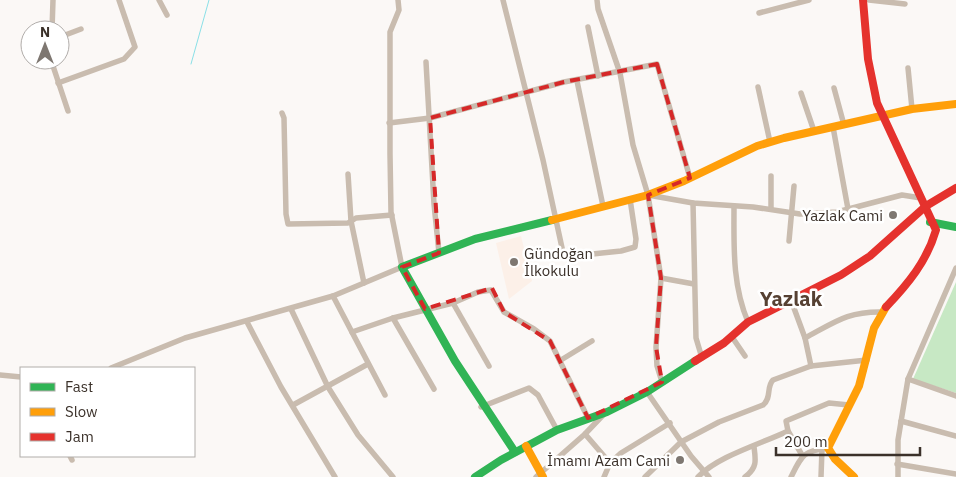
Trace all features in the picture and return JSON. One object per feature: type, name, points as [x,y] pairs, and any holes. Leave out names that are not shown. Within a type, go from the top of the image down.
[{"type":"street","points":[[52,20],[53,0]]},
{"type":"street","points":[[58,83],[124,59],[136,47],[119,0]]},
{"type":"street","points":[[159,0],[167,15]]},
{"type":"street","points":[[398,0],[399,10],[390,32],[389,124],[392,215],[402,267],[481,407],[515,452]]},
{"type":"street","points":[[503,0],[564,258],[621,251],[634,247],[636,240],[630,199]]},
{"type":"street","points":[[597,0],[598,9],[620,73],[634,145],[648,195],[661,278],[656,347],[657,366],[662,382]]},
{"type":"street","points":[[759,13],[809,0]]},
{"type":"street","points":[[821,477],[825,449],[859,386],[867,360],[871,336],[878,318],[918,271],[932,244],[936,230],[930,222],[926,206],[908,166],[882,117],[875,96],[867,47],[863,0]]},
{"type":"street","points":[[869,0],[905,4]]},
{"type":"street","points":[[588,27],[598,76]]},
{"type":"street","points":[[70,33],[82,29]]},
{"type":"street","points":[[426,62],[434,204],[439,254]]},
{"type":"street","points":[[389,124],[430,118],[564,82],[620,73],[652,64],[659,67],[690,178]]},
{"type":"street","points":[[908,68],[912,109]]},
{"type":"street","points":[[54,70],[68,111]]},
{"type":"street","points":[[577,81],[603,206]]},
{"type":"street","points":[[758,87],[770,142]]},
{"type":"street","points":[[834,88],[844,125]]},
{"type":"street","points":[[801,93],[814,131]]},
{"type":"street","points":[[113,367],[185,338],[291,310],[333,296],[475,239],[648,195],[770,142],[912,109],[956,104]]},
{"type":"street","points":[[282,113],[284,118],[286,214],[288,224],[351,221],[356,218],[392,215]]},
{"type":"street","points":[[833,127],[848,209]]},
{"type":"street","points":[[348,174],[351,221],[364,283]]},
{"type":"street","points":[[771,176],[771,210]]},
{"type":"street","points":[[789,242],[794,186]]},
{"type":"street","points":[[475,477],[515,452],[557,430],[607,412],[647,392],[702,358],[732,337],[748,322],[842,276],[870,256],[926,206],[956,188]]},
{"type":"street","points":[[648,195],[792,213],[836,212],[902,195],[921,198]]},
{"type":"street","points":[[693,202],[696,338],[702,358]]},
{"type":"street","points":[[734,206],[735,272],[741,306],[748,322]]},
{"type":"street","points":[[930,222],[956,227]]},
{"type":"street","points":[[898,477],[897,464],[901,421],[908,379],[956,268]]},
{"type":"street","points":[[661,278],[694,284]]},
{"type":"street","points":[[352,332],[393,318],[453,303],[478,292],[491,290],[504,312],[545,336],[561,360],[588,418]]},
{"type":"street","points":[[333,296],[385,395]]},
{"type":"street","points":[[791,300],[805,338],[811,366]]},
{"type":"street","points":[[453,303],[489,366]]},
{"type":"street","points":[[291,310],[328,387],[358,435],[393,477]]},
{"type":"street","points":[[805,338],[848,314],[864,311],[883,312]]},
{"type":"street","points":[[393,318],[434,389]]},
{"type":"street","points":[[247,322],[317,450],[335,477]]},
{"type":"street","points":[[732,337],[745,356]]},
{"type":"street","points":[[561,360],[592,341]]},
{"type":"street","points":[[645,477],[680,442],[719,422],[763,405],[768,399],[770,383],[773,380],[811,366],[867,360]]},
{"type":"street","points":[[292,405],[368,364]]},
{"type":"street","points":[[0,375],[20,379]]},
{"type":"street","points":[[908,379],[956,396]]},
{"type":"street","points":[[481,407],[529,388],[538,395],[557,430]]},
{"type":"street","points":[[647,392],[670,423],[680,442],[709,477]]},
{"type":"street","points":[[802,456],[788,431],[786,424],[788,418],[829,403],[849,405]]},
{"type":"street","points":[[526,446],[540,476],[607,412]]},
{"type":"street","points":[[901,421],[956,436]]},
{"type":"street","points":[[604,477],[610,463],[635,442],[670,423]]},
{"type":"street","points":[[698,477],[704,471],[788,431]]},
{"type":"street","points":[[585,434],[610,463]]},
{"type":"street","points":[[745,477],[753,471],[756,463],[754,447]]},
{"type":"street","points":[[792,477],[802,456],[814,449],[825,449],[854,477]]},
{"type":"street","points":[[897,464],[956,474]]},
{"type":"highlighted area","points":[[657,64],[690,178],[648,195],[661,278],[656,347],[662,382],[588,418],[550,341],[504,312],[492,288],[425,309],[402,267],[439,253],[430,118],[564,82]]},
{"type":"shaded area","name":"Gündoğan İlkokulu","points":[[521,236],[532,281],[509,299],[496,243]]},
{"type":"green space","points":[[956,282],[956,393],[913,379]]},
{"type":"waterway","points":[[191,64],[209,0]]},
{"type":"traffic: fast","points":[[515,452],[455,361],[402,267],[475,239],[552,220]]},
{"type":"traffic: fast","points":[[930,222],[956,227]]},
{"type":"traffic: fast","points":[[475,477],[501,460],[557,430],[607,412],[647,392],[695,361]]},
{"type":"traffic: slow","points":[[552,220],[648,195],[684,181],[757,146],[784,138],[912,109],[956,104]]},
{"type":"traffic: slow","points":[[854,477],[835,459],[828,448],[859,386],[874,328],[886,307]]},
{"type":"traffic: slow","points":[[526,446],[543,477]]},
{"type":"traffic: jam","points":[[863,0],[868,59],[877,103],[936,230],[916,272],[886,307]]},
{"type":"traffic: jam","points":[[695,361],[724,343],[748,322],[841,275],[870,256],[926,206],[956,188]]},
{"type":"place","name":"Yazlak Cami","points":[[893,215]]},
{"type":"place","name":"Gündoğan İlkokulu","points":[[514,262]]},
{"type":"place","name":"İmamı Azam Cami","points":[[680,460]]},
{"type":"district","name":"Yazlak","points":[[791,298]]}]
